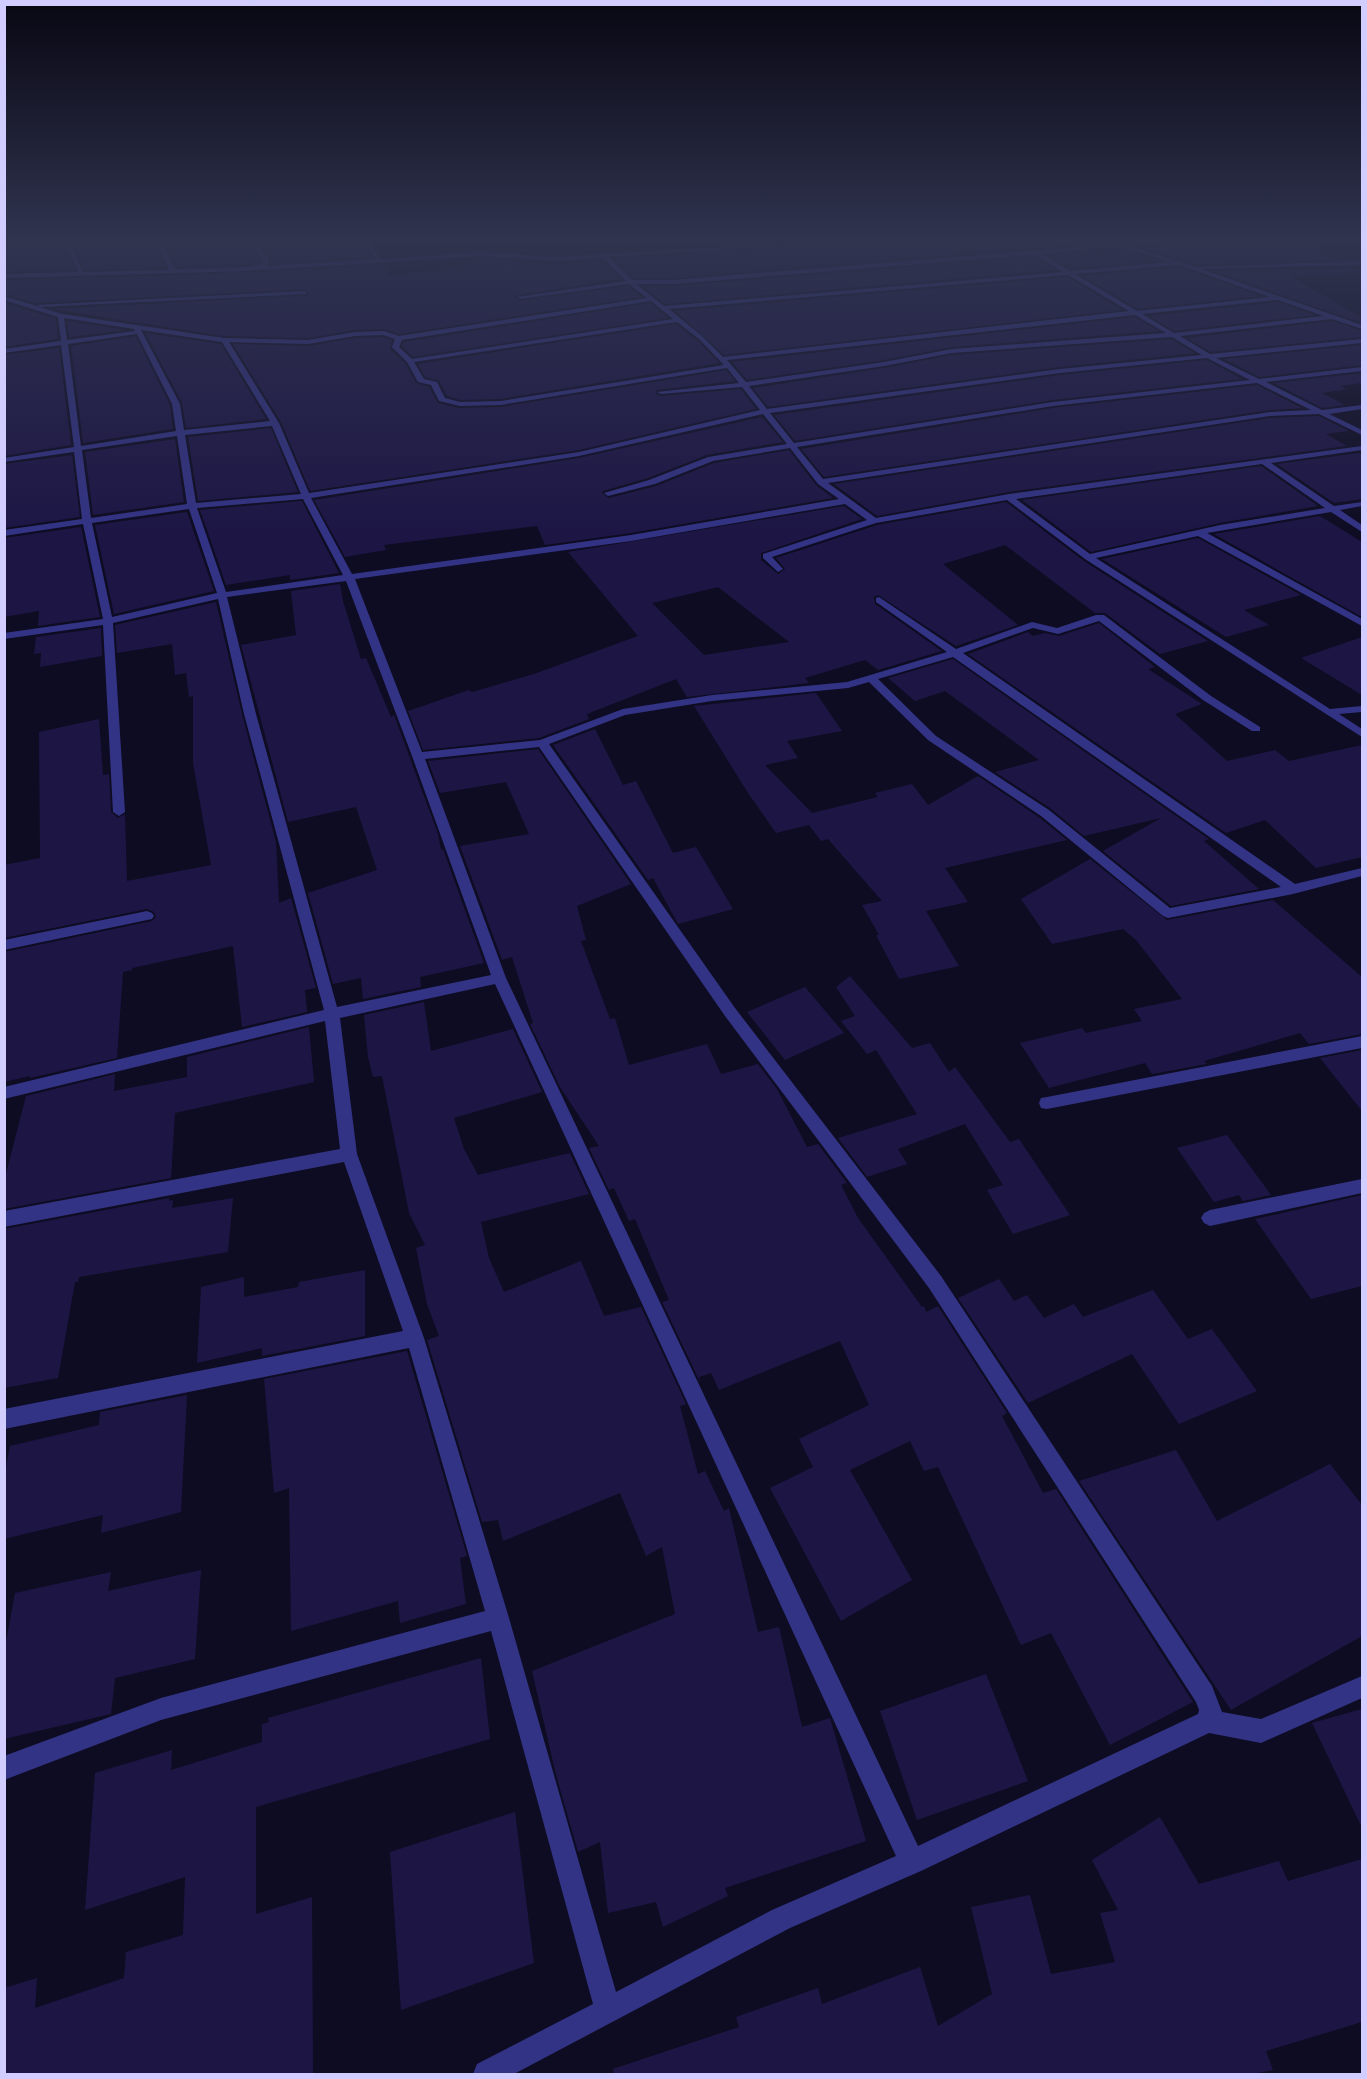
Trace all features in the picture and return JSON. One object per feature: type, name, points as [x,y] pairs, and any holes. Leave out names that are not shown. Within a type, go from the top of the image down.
[{"type":"street","points":[[64,338],[87,522],[108,621],[119,812]]},
{"type":"street","points":[[4,351],[87,338]]},
{"type":"street","points":[[143,338],[176,404],[192,506],[222,595],[250,714],[332,1014],[349,1154],[415,1338],[498,1618],[608,2011]]},
{"type":"street","points":[[216,338],[308,342],[331,338]]},
{"type":"street","points":[[399,338],[395,347],[410,360],[420,380],[434,384],[442,399],[460,404],[501,403],[729,366]]},
{"type":"street","points":[[410,360],[558,338]]},
{"type":"street","points":[[701,338],[729,366],[821,482],[874,521]]},
{"type":"street","points":[[720,359],[897,338]]},
{"type":"street","points":[[661,392],[743,385],[884,364],[952,351],[1120,338]]},
{"type":"street","points":[[1179,338],[1210,357],[1362,433]]},
{"type":"street","points":[[224,339],[274,423],[306,496],[348,577],[418,756],[499,978],[912,1862]]},
{"type":"street","points":[[4,533],[192,506],[306,496],[579,454],[765,411],[1060,371],[1362,341]]},
{"type":"street","points":[[608,493],[652,482],[711,459],[793,445],[1053,404],[1362,369]]},
{"type":"street","points":[[821,482],[1270,414],[1323,412],[1362,407]]},
{"type":"street","points":[[4,460],[76,448],[274,423]]},
{"type":"street","points":[[778,568],[766,556],[874,521],[1009,498],[1362,448]]},
{"type":"street","points":[[1263,461],[1362,529]]},
{"type":"street","points":[[1009,498],[1088,557],[1362,734]]},
{"type":"street","points":[[4,636],[108,621],[222,595],[631,538],[844,501]]},
{"type":"street","points":[[1088,557],[1200,533],[1362,504]]},
{"type":"street","points":[[1200,533],[1362,623]]},
{"type":"street","points":[[879,600],[1293,889]]},
{"type":"street","points":[[418,756],[543,743],[623,712],[712,698],[848,685],[954,653],[1032,625],[1058,631],[1100,617],[1207,698],[1256,729]]},
{"type":"street","points":[[872,679],[932,738],[1045,813],[1168,913],[1293,889],[1362,872]]},
{"type":"street","points":[[1329,712],[1362,709]]},
{"type":"street","points":[[543,743],[730,1012],[936,1282],[1204,1694],[1211,1709],[1208,1720]]},
{"type":"street","points":[[4,945],[147,916]]},
{"type":"street","points":[[4,1093],[332,1014],[499,978]]},
{"type":"street","points":[[1047,1103],[1362,1041]]},
{"type":"street","points":[[4,1219],[349,1154]]},
{"type":"street","points":[[1210,1218],[1362,1186]]},
{"type":"street","points":[[4,1419],[415,1338]]},
{"type":"street","points":[[4,1768],[161,1708],[498,1618]]},
{"type":"street","points":[[487,2074],[781,1918],[912,1862],[1208,1720],[1261,1731],[1346,1696],[1362,1687]]},
{"type":"building","points":[[4,338],[58,338],[58,339],[4,347]]},
{"type":"building","points":[[137,338],[170,405],[173,429],[83,443],[71,346]]},
{"type":"building","points":[[148,338],[180,338],[221,344],[266,419],[186,428],[182,403]]},
{"type":"building","points":[[355,338],[392,340],[390,349],[405,363],[416,383],[429,387],[438,403],[459,408],[501,407],[726,370],[735,381],[657,390],[655,393],[661,396],[741,389],[756,409],[579,450],[310,491],[281,422],[233,344],[308,346]]},
{"type":"building","points":[[429,338],[537,338],[413,357],[402,346],[404,342]]},
{"type":"building","points":[[586,338],[694,338],[719,363],[501,399],[460,400],[447,396],[439,381],[425,377],[418,364]]},
{"type":"building","points":[[705,338],[874,338],[724,355]]},
{"type":"building","points":[[947,338],[1068,338],[952,347],[884,360],[747,380],[732,362]]},
{"type":"building","points":[[1187,338],[1352,338],[1211,352]]},
{"type":"building","points":[[1171,339],[1195,353],[1060,367],[768,407],[753,388],[952,355]]},
{"type":"building","points":[[1362,345],[1362,365],[1259,377],[1224,359]]},
{"type":"building","points":[[59,348],[71,445],[4,456],[4,355]]},
{"type":"building","points":[[1207,360],[1242,379],[1053,400],[795,441],[774,415],[1060,375]]},
{"type":"building","points":[[1362,373],[1362,383],[1340,386],[1347,389],[1322,393],[1345,405],[1322,408],[1274,383]]},
{"type":"building","points":[[1257,385],[1302,408],[1270,410],[824,477],[801,449],[1053,408]]},
{"type":"building","points":[[1319,416],[1349,431],[1326,434],[1347,446],[1009,492],[877,516],[834,484],[1270,418]]},
{"type":"building","points":[[762,417],[783,442],[707,455],[602,493],[609,498],[656,486],[714,463],[789,450],[816,485],[833,498],[631,533],[545,545],[537,526],[384,545],[386,550],[345,557],[314,500],[579,458]]},
{"type":"building","points":[[271,428],[298,492],[198,501],[188,437]]},
{"type":"building","points":[[175,439],[184,502],[93,515],[85,452]]},
{"type":"building","points":[[1359,453],[1362,455],[1362,499],[1334,503],[1277,464]]},
{"type":"building","points":[[72,455],[80,517],[4,528],[4,464]]},
{"type":"building","points":[[1261,466],[1318,506],[1220,523],[1091,552],[1022,500]]},
{"type":"building","points":[[302,501],[339,573],[290,580],[290,575],[226,585],[200,510]]},
{"type":"building","points":[[1006,502],[1084,561],[1208,641],[1160,654],[1105,613],[1095,613],[1005,545],[943,564],[1018,625],[956,646],[878,595],[874,597],[875,604],[942,651],[878,670],[865,660],[805,678],[809,683],[687,697],[676,679],[587,714],[589,719],[539,738],[423,750],[408,711],[469,690],[472,692],[534,674],[638,636],[568,552],[844,506],[862,519],[761,553],[761,560],[778,574],[785,569],[776,558],[877,525]],"holes":[[[718,587],[789,642],[704,655],[652,603]]]},
{"type":"building","points":[[187,512],[214,591],[114,614],[95,525]]},
{"type":"building","points":[[1320,516],[1362,542],[1362,617],[1214,534]]},
{"type":"building","points":[[81,527],[100,617],[38,626],[39,611],[4,617],[4,538]]},
{"type":"building","points":[[1198,538],[1301,595],[1244,610],[1269,625],[1226,637],[1102,559]]},
{"type":"building","points":[[340,584],[361,659],[366,658],[391,717],[394,715],[438,834],[441,850],[443,849],[484,963],[420,977],[421,987],[363,999],[361,978],[333,984],[308,893],[377,870],[356,807],[288,822],[241,645],[296,635],[291,591]]},
{"type":"building","points":[[216,602],[242,714],[276,842],[279,903],[291,898],[316,988],[305,990],[307,1012],[242,1027],[233,946],[132,968],[132,970],[123,972],[117,1058],[4,1082],[4,952],[152,921],[156,917],[154,912],[147,909],[4,938],[4,865],[40,858],[39,732],[99,719],[103,775],[109,774],[111,812],[118,818],[125,814],[127,881],[211,865],[193,763],[193,696],[189,697],[186,673],[175,675],[172,644],[117,653],[115,625]]},
{"type":"building","points":[[1099,623],[1155,667],[1148,669],[1202,704],[1175,714],[1227,761],[1275,750],[1289,761],[1362,745],[1362,857],[1316,868],[1265,820],[1226,833],[968,654],[1028,632],[1033,636],[1045,633],[1059,636]]},
{"type":"building","points":[[101,628],[102,656],[40,667],[41,653],[34,654],[36,637]]},
{"type":"building","points":[[1362,637],[1362,695],[1301,658]]},
{"type":"building","points":[[953,659],[1209,839],[1204,841],[1259,889],[1171,906],[1103,851],[1161,818],[1084,836],[1050,808],[995,772],[1039,760],[945,691],[915,701],[888,678]]},
{"type":"building","points":[[816,693],[842,731],[787,741],[798,758],[765,765],[812,813],[878,797],[875,793],[912,784],[928,805],[978,776],[1040,818],[1067,840],[945,868],[968,902],[926,911],[959,966],[899,979],[862,905],[882,901],[828,839],[821,841],[809,825],[776,833],[748,793],[694,706]]},
{"type":"building","points":[[595,729],[623,785],[636,781],[673,853],[696,847],[733,909],[678,924],[653,878],[648,880],[553,745]]},
{"type":"building","points":[[538,749],[631,884],[577,906],[586,940],[581,941],[610,1019],[615,1018],[629,1065],[707,1044],[721,1074],[758,1064],[777,1089],[807,1147],[818,1144],[847,1183],[841,1185],[858,1218],[922,1307],[924,1306],[926,1312],[938,1306],[1007,1413],[1002,1416],[1043,1493],[1056,1489],[1193,1702],[1110,1745],[1051,1633],[1021,1645],[938,1467],[924,1471],[910,1441],[850,1470],[912,1580],[841,1621],[770,1488],[813,1467],[799,1439],[869,1405],[840,1341],[719,1390],[711,1373],[699,1377],[700,1382],[662,1302],[669,1300],[635,1219],[629,1221],[614,1188],[609,1190],[589,1148],[599,1146],[560,1087],[530,1024],[533,1023],[512,957],[502,960],[460,846],[529,834],[506,782],[440,793],[428,761]]},
{"type":"building","points":[[1090,859],[1167,920],[1273,900],[1362,977],[1362,1034],[1309,1044],[1300,1033],[1204,1061],[1207,1064],[1152,1074],[1145,1063],[1049,1088],[1020,1043],[1082,1028],[1086,1033],[1142,1021],[1134,1009],[1182,999],[1136,940],[1123,929],[1052,944],[1021,899]]},
{"type":"building","points":[[850,976],[912,1048],[930,1043],[949,1072],[955,1067],[1010,1142],[1019,1139],[1070,1215],[1013,1234],[987,1190],[1003,1185],[965,1124],[898,1149],[907,1164],[867,1177],[838,1138],[917,1114],[876,1050],[867,1054],[841,1021],[855,1016],[836,987]]},
{"type":"building","points":[[805,987],[844,1033],[785,1060],[747,1012]]},
{"type":"building","points":[[424,1002],[431,1051],[513,1029],[542,1092],[454,1118],[464,1149],[478,1175],[570,1153],[589,1194],[481,1222],[489,1258],[504,1292],[581,1261],[604,1316],[641,1307],[686,1404],[680,1406],[698,1474],[705,1471],[724,1511],[729,1508],[758,1632],[779,1627],[802,1727],[830,1718],[866,1841],[725,1888],[728,1896],[663,1927],[656,1902],[608,1913],[600,1842],[578,1852],[556,1775],[532,1671],[675,1614],[662,1547],[646,1556],[620,1493],[503,1541],[498,1520],[482,1522],[427,1340],[439,1336],[427,1304],[416,1248],[425,1245],[409,1213],[382,1076],[373,1077],[368,1057],[364,1015]]},
{"type":"building","points":[[309,1027],[314,1082],[175,1113],[171,1178],[4,1209],[4,1181],[26,1096],[115,1074],[114,1091],[187,1077],[187,1057]]},
{"type":"building","points":[[1362,1050],[1362,1111],[1320,1058]]},
{"type":"building","points":[[1227,1135],[1271,1195],[1243,1201],[1239,1195],[1214,1202],[1177,1148]]},
{"type":"building","points":[[1362,1195],[1362,1286],[1311,1299],[1255,1219]]},
{"type":"building","points":[[169,1198],[169,1201],[173,1200],[172,1208],[233,1198],[228,1252],[79,1277],[78,1282],[75,1282],[58,1378],[4,1388],[4,1229]]},
{"type":"building","points":[[365,1270],[365,1336],[262,1356],[262,1348],[197,1363],[201,1287],[244,1277],[244,1297],[298,1287],[299,1282]]},
{"type":"building","points":[[999,1279],[1014,1301],[1027,1295],[1044,1318],[1074,1304],[1083,1317],[1153,1290],[1188,1339],[1212,1329],[1257,1391],[1179,1424],[1132,1354],[1028,1403],[958,1298]]},
{"type":"building","points":[[407,1351],[467,1556],[460,1558],[466,1604],[400,1623],[398,1601],[291,1631],[289,1488],[274,1493],[264,1379]]},
{"type":"building","points":[[187,1395],[181,1512],[101,1533],[103,1515],[4,1539],[4,1478],[10,1446],[99,1425],[100,1412]]},
{"type":"building","points":[[1176,1450],[1217,1521],[1330,1464],[1362,1505],[1362,1636],[1231,1710],[1079,1481]]},
{"type":"building","points":[[201,1570],[195,1659],[115,1678],[111,1714],[4,1739],[4,1653],[15,1593],[111,1572],[108,1591]]},
{"type":"building","points":[[481,1658],[490,1739],[256,1807],[256,1914],[312,1897],[313,2074],[4,2074],[4,1988],[37,1978],[35,2008],[124,1978],[126,1952],[183,1935],[185,1877],[85,1910],[95,1773],[172,1750],[171,1770],[262,1742],[262,1724],[269,1722],[268,1718]]},
{"type":"building","points":[[986,1674],[1028,1781],[917,1820],[880,1711]]},
{"type":"building","points":[[1362,1709],[1362,1828],[1312,1723]]},
{"type":"building","points":[[515,1812],[534,1963],[401,2010],[390,1852]]},
{"type":"building","points":[[1160,1817],[1199,1884],[1279,1861],[1288,1881],[1362,1859],[1362,2022],[1266,2051],[1273,2070],[1252,2074],[614,2074],[613,2069],[739,2027],[736,2017],[818,1988],[822,2004],[920,1967],[938,2026],[992,1994],[971,1907],[1030,1895],[1051,1974],[1115,1962],[1100,1913],[1118,1910],[1092,1860]]}]
